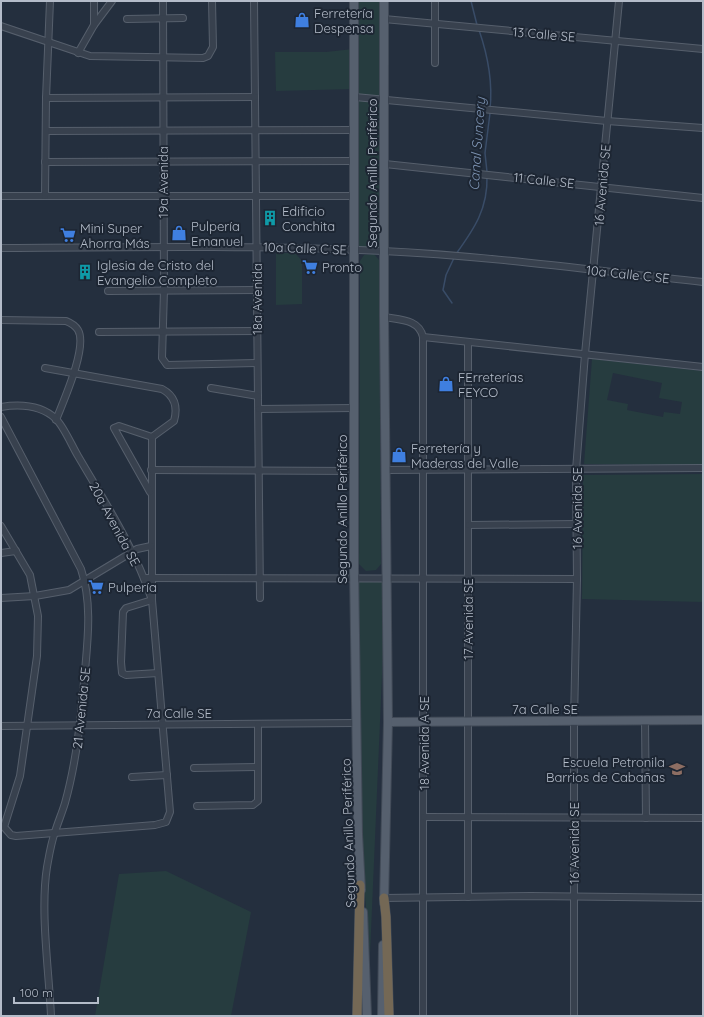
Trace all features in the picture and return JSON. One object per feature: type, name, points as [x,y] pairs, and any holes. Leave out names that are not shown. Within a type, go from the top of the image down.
[{"type":"highway","points":[[357,1016],[360,885]]},
{"type":"highway","points":[[384,898],[389,1016]]},
{"type":"main road","name":"Segundo Anillo Periférico","points":[[354,1],[354,578],[358,834],[360,885],[366,955],[367,1016]]},
{"type":"main road","name":"Segundo Anillo Periférico","points":[[382,1016],[388,722],[384,317],[384,1]]},
{"type":"main road","name":"7a Calle SE","points":[[388,722],[703,720]]},
{"type":"street","points":[[45,196],[46,98],[50,1]]},
{"type":"street","points":[[94,1],[94,25]]},
{"type":"street","points":[[78,53],[94,25],[112,1]]},
{"type":"street","name":"19a Avenida","points":[[163,1],[164,290],[162,358],[167,365],[257,363]]},
{"type":"street","points":[[1,26],[78,53],[102,58],[198,58],[208,56],[213,47],[212,1]]},
{"type":"street","name":"18a Avenida","points":[[254,1],[255,161],[257,196],[256,290],[260,471],[260,598]]},
{"type":"street","points":[[435,1],[435,63]]},
{"type":"street","name":"16 Avenida SE","points":[[574,1016],[574,721],[577,579],[576,470],[585,354],[619,1]]},
{"type":"street","points":[[127,19],[183,18]]},
{"type":"street","name":"13 Calle SE","points":[[384,19],[615,40],[703,50]]},
{"type":"street","points":[[46,98],[255,97]]},
{"type":"street","points":[[355,97],[384,98],[607,121],[703,128]]},
{"type":"street","points":[[46,131],[355,130]]},
{"type":"street","points":[[46,162],[355,161]]},
{"type":"street","name":"11 Calle SE","points":[[385,164],[703,198]]},
{"type":"street","points":[[1,196],[354,196]]},
{"type":"street","name":"10a Calle C SE","points":[[1,248],[256,247],[384,251],[466,257],[703,282]]},
{"type":"street","points":[[108,291],[256,290]]},
{"type":"street","points":[[384,317],[414,322],[421,330],[423,337],[703,367]]},
{"type":"street","points":[[1,320],[66,321],[74,324],[79,331],[81,339],[75,374],[56,420],[30,406],[21,405],[1,408]]},
{"type":"street","points":[[99,332],[257,331]]},
{"type":"street","name":"18 Avenida A SE","points":[[423,337],[425,578],[423,1016]]},
{"type":"street","name":"17 Avenida SE","points":[[468,342],[468,897]]},
{"type":"street","points":[[45,368],[150,386],[168,392],[176,406],[174,421],[152,437]]},
{"type":"street","points":[[211,388],[258,396]]},
{"type":"street","points":[[259,409],[354,408]]},
{"type":"street","name":"21 Avenida SE","points":[[1,416],[81,569],[85,580],[88,608],[88,636],[81,725],[75,764],[66,798],[54,832],[47,868],[45,909],[51,1016]]},
{"type":"street","name":"20a Avenida SE","points":[[54,832],[155,825],[166,822],[170,812],[152,600],[148,578],[132,553],[56,420]]},
{"type":"street","points":[[151,494],[114,431],[114,426],[119,426],[152,437]]},
{"type":"street","points":[[152,437],[148,578],[577,579]]},
{"type":"street","points":[[386,470],[703,468]]},
{"type":"street","points":[[151,470],[354,471]]},
{"type":"street","points":[[469,525],[577,524]]},
{"type":"street","points":[[1,526],[30,575],[38,616],[37,656],[20,776],[4,827],[11,835],[16,836],[54,832]]},
{"type":"street","points":[[1,598],[35,596],[70,590],[137,550],[150,546]]},
{"type":"street","points":[[1,553],[16,551]]},
{"type":"street","points":[[152,600],[126,608],[123,612],[121,668],[122,673],[126,675],[158,672]]},
{"type":"street","points":[[645,720],[646,818]]},
{"type":"street","name":"7a Calle SE","points":[[1,726],[357,724]]},
{"type":"street","points":[[197,806],[253,806],[256,804],[258,801],[258,725]]},
{"type":"street","points":[[194,768],[258,767]]},
{"type":"street","points":[[132,777],[167,775]]},
{"type":"street","points":[[424,817],[703,818]]},
{"type":"street","points":[[384,898],[703,898]]},
{"type":"green space","points":[[355,1],[383,1],[384,97],[356,96]]},
{"type":"green space","points":[[353,49],[353,89],[276,91],[275,52],[326,52]]},
{"type":"green space","points":[[356,97],[384,99],[384,247],[356,247]]},
{"type":"green space","points":[[276,253],[295,253],[302,261],[302,304],[276,305]]},
{"type":"green space","points":[[374,254],[379,260],[381,564],[376,570],[366,571],[359,564],[360,261],[364,255]]},
{"type":"green space","points":[[592,359],[703,371],[703,465],[584,464]],"holes":[[[613,373],[662,383],[659,398],[682,402],[680,414],[664,412],[663,417],[627,410],[628,404],[607,400]]]},
{"type":"green space","points":[[703,474],[703,602],[582,599],[583,475]]},
{"type":"green space","points":[[357,581],[386,582],[370,955],[359,826]]},
{"type":"green space","points":[[166,871],[251,912],[231,1016],[95,1016],[119,874]]},
{"type":"waterway","name":"Canal Suncery","points":[[471,1],[477,25]]},
{"type":"waterway","name":"Canal Suncery","points":[[479,30],[489,69],[491,88],[490,109]]},
{"type":"waterway","name":"Canal Suncery","points":[[487,172],[485,153],[490,113]]},
{"type":"waterway","name":"Canal Suncery","points":[[456,254],[469,236],[479,218],[485,199],[487,176]]},
{"type":"waterway","name":"Canal Suncery","points":[[452,303],[443,290],[446,275],[454,258]]},
{"type":"place","name":"Ferretería Despensa","points":[[302,20]]},
{"type":"place","name":"Edificio Conchita","points":[[270,218]]},
{"type":"place","name":"Pulpería Emanuel","points":[[179,233]]},
{"type":"place","name":"Mini Super Ahorra Más","points":[[68,235]]},
{"type":"place","name":"Pronto","points":[[310,267]]},
{"type":"place","name":"Iglesia de Cristo del Evangelio Completo","points":[[85,272]]},
{"type":"place","name":"FErreterías FEYCO","points":[[446,384]]},
{"type":"place","name":"Ferretería y Maderas del Valle","points":[[399,455]]},
{"type":"place","name":"Pulpería","points":[[96,587]]},
{"type":"place","name":"Escuela Petronila Barrios de Cabañas","points":[[677,769]]}]
